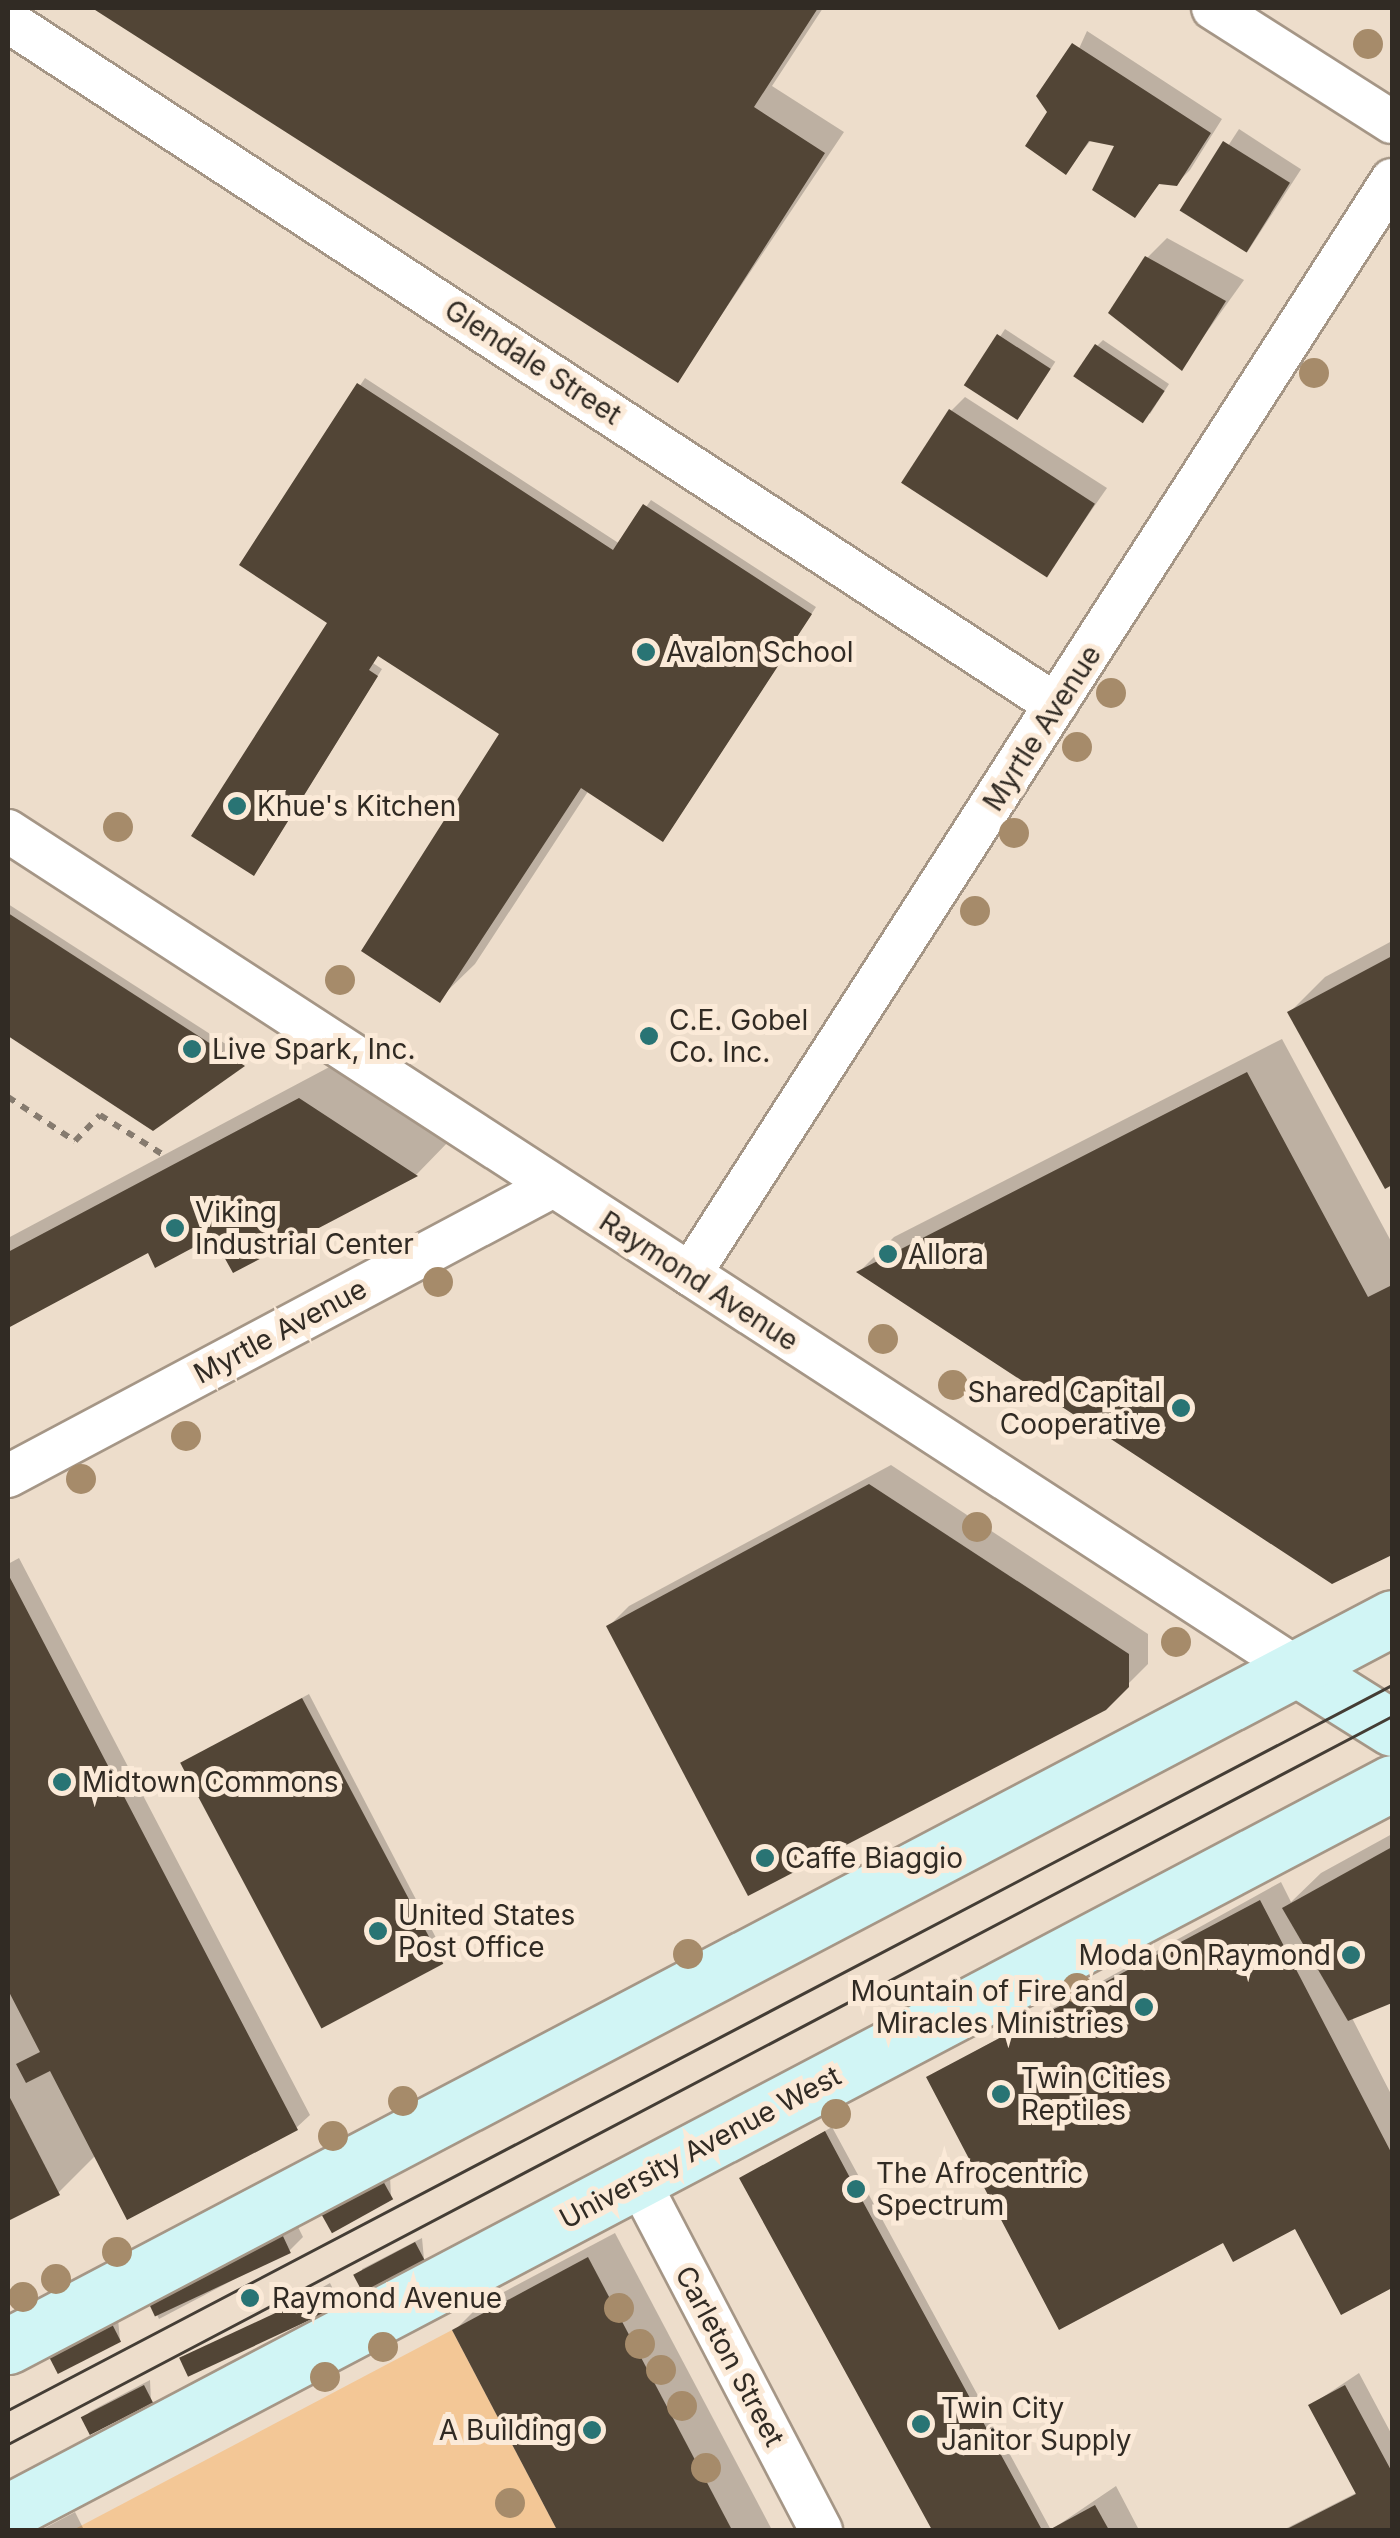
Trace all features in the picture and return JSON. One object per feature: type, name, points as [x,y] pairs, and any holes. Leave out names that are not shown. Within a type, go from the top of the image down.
[{"type":"main road","points":[[8,2346],[1392,1618]]},
{"type":"main road","name":"Raymond Avenue","points":[[1298,1669],[1392,1728]]},
{"type":"main road","name":"University Avenue West","points":[[8,2512],[1392,1783]]},
{"type":"street","points":[[1214,8],[1392,122]]},
{"type":"street","name":"Glendale Street","points":[[8,21],[1056,705]]},
{"type":"street","name":"Myrtle Avenue","points":[[690,1274],[1392,180]]},
{"type":"street","name":"Raymond Avenue","points":[[8,832],[1298,1669]]},
{"type":"street","name":"Myrtle Avenue","points":[[8,1476],[552,1186]]},
{"type":"street","name":"Carleton Street","points":[[639,2182],[822,2530]]},
{"type":"path","points":[[8,1097],[75,1141],[100,1115],[162,1154]]},
{"type":"shaded area","points":[[452,2330],[557,2530],[73,2530]]},
{"type":"building","points":[[92,8],[818,8],[754,107],[825,153],[678,383]]},
{"type":"building","points":[[1072,43],[1211,133],[1177,186],[1159,184],[1135,218],[1092,190],[1114,146],[1089,141],[1066,175],[1025,146],[1047,112],[1036,96]]},
{"type":"building","points":[[1223,141],[1290,183],[1247,252],[1180,211]]},
{"type":"building","points":[[1145,256],[1226,301],[1182,371],[1108,313]]},
{"type":"building","points":[[997,334],[1051,369],[1017,420],[964,385]]},
{"type":"building","points":[[1095,344],[1165,391],[1143,423],[1073,376]]},
{"type":"building","points":[[357,383],[613,550],[643,504],[812,614],[663,842],[581,788],[440,1003],[361,951],[499,734],[378,656],[369,670],[378,676],[254,876],[191,836],[327,623],[239,565]]},
{"type":"building","points":[[949,409],[1095,504],[1047,578],[901,483]]},
{"type":"building","points":[[8,913],[245,1066],[153,1131],[8,1036]]},
{"type":"building","points":[[1392,956],[1392,1185],[1385,1189],[1287,1012]]},
{"type":"building","points":[[1247,1072],[1368,1297],[1392,1285],[1392,1555],[1332,1584],[856,1272]]},
{"type":"building","points":[[299,1098],[418,1176],[233,1273],[213,1237],[155,1268],[148,1253],[8,1328],[8,1252]]},
{"type":"building","points":[[869,1484],[1129,1654],[1129,1687],[1106,1710],[748,1896],[606,1626]]},
{"type":"building","name":"Midtown Commons","points":[[8,1574],[298,2130],[127,2220],[50,2071],[26,2083],[16,2064],[40,2052],[8,1990]]},
{"type":"building","name":"Midtown Commons","points":[[302,1698],[443,1964],[321,2029],[180,1763]]},
{"type":"building","name":"Moda On Raymond","points":[[1392,1847],[1392,2003],[1348,2021],[1282,1908]]},
{"type":"building","points":[[1260,1900],[1392,2154],[1392,2288],[1341,2315],[1295,2229],[1233,2262],[1223,2243],[1059,2330],[926,2077]]},
{"type":"building","points":[[8,2094],[60,2195],[8,2221]]},
{"type":"building","points":[[825,2131],[1042,2530],[932,2530],[739,2178]]},
{"type":"building","points":[[383,2181],[393,2199],[332,2233],[322,2215]]},
{"type":"building","points":[[282,2234],[291,2253],[155,2316],[146,2297]]},
{"type":"building","points":[[415,2242],[425,2261],[363,2293],[353,2275]]},
{"type":"building","name":"A Building","points":[[588,2257],[732,2530],[557,2530],[452,2330]]},
{"type":"building","points":[[316,2294],[325,2313],[188,2377],[179,2358]]},
{"type":"building","points":[[112,2324],[121,2342],[58,2374],[49,2356]]},
{"type":"building","points":[[144,2385],[153,2403],[90,2435],[81,2417]]},
{"type":"building","points":[[1345,2385],[1392,2472],[1392,2530],[1285,2530],[1356,2494],[1308,2405]]},
{"type":"building","points":[[1095,2505],[1109,2530],[1049,2530]]},
{"type":"tram line","points":[[8,2410],[1392,1685]]},
{"type":"tram line","points":[[8,2444],[1392,1716]]},
{"type":"place","name":"Avalon School","points":[[646,652]]},
{"type":"place","name":"Khue's Kitchen","points":[[237,806]]},
{"type":"place","name":"C.E. Gobel Co. Inc.","points":[[649,1036]]},
{"type":"place","name":"Live Spark, Inc.","points":[[192,1049]]},
{"type":"place","name":"Viking Industrial Center","points":[[175,1228]]},
{"type":"place","name":"Allora","points":[[888,1254]]},
{"type":"place","name":"Shared Capital Cooperative","points":[[1181,1408]]},
{"type":"place","name":"Midtown Commons","points":[[62,1782]]},
{"type":"place","name":"Caffe Biaggio","points":[[765,1858]]},
{"type":"place","name":"United States Post Office","points":[[378,1931]]},
{"type":"place","name":"Moda On Raymond","points":[[1351,1955]]},
{"type":"place","name":"Mountain of Fire and Miracles Ministries","points":[[1144,2007]]},
{"type":"place","name":"Twin Cities Reptiles","points":[[1001,2094]]},
{"type":"place","name":"The Afrocentric Spectrum","points":[[856,2189]]},
{"type":"place","name":"Raymond Avenue","points":[[250,2298]]},
{"type":"place","name":"Twin City Janitor Supply","points":[[921,2424]]},
{"type":"place","name":"A Building","points":[[592,2430]]}]
